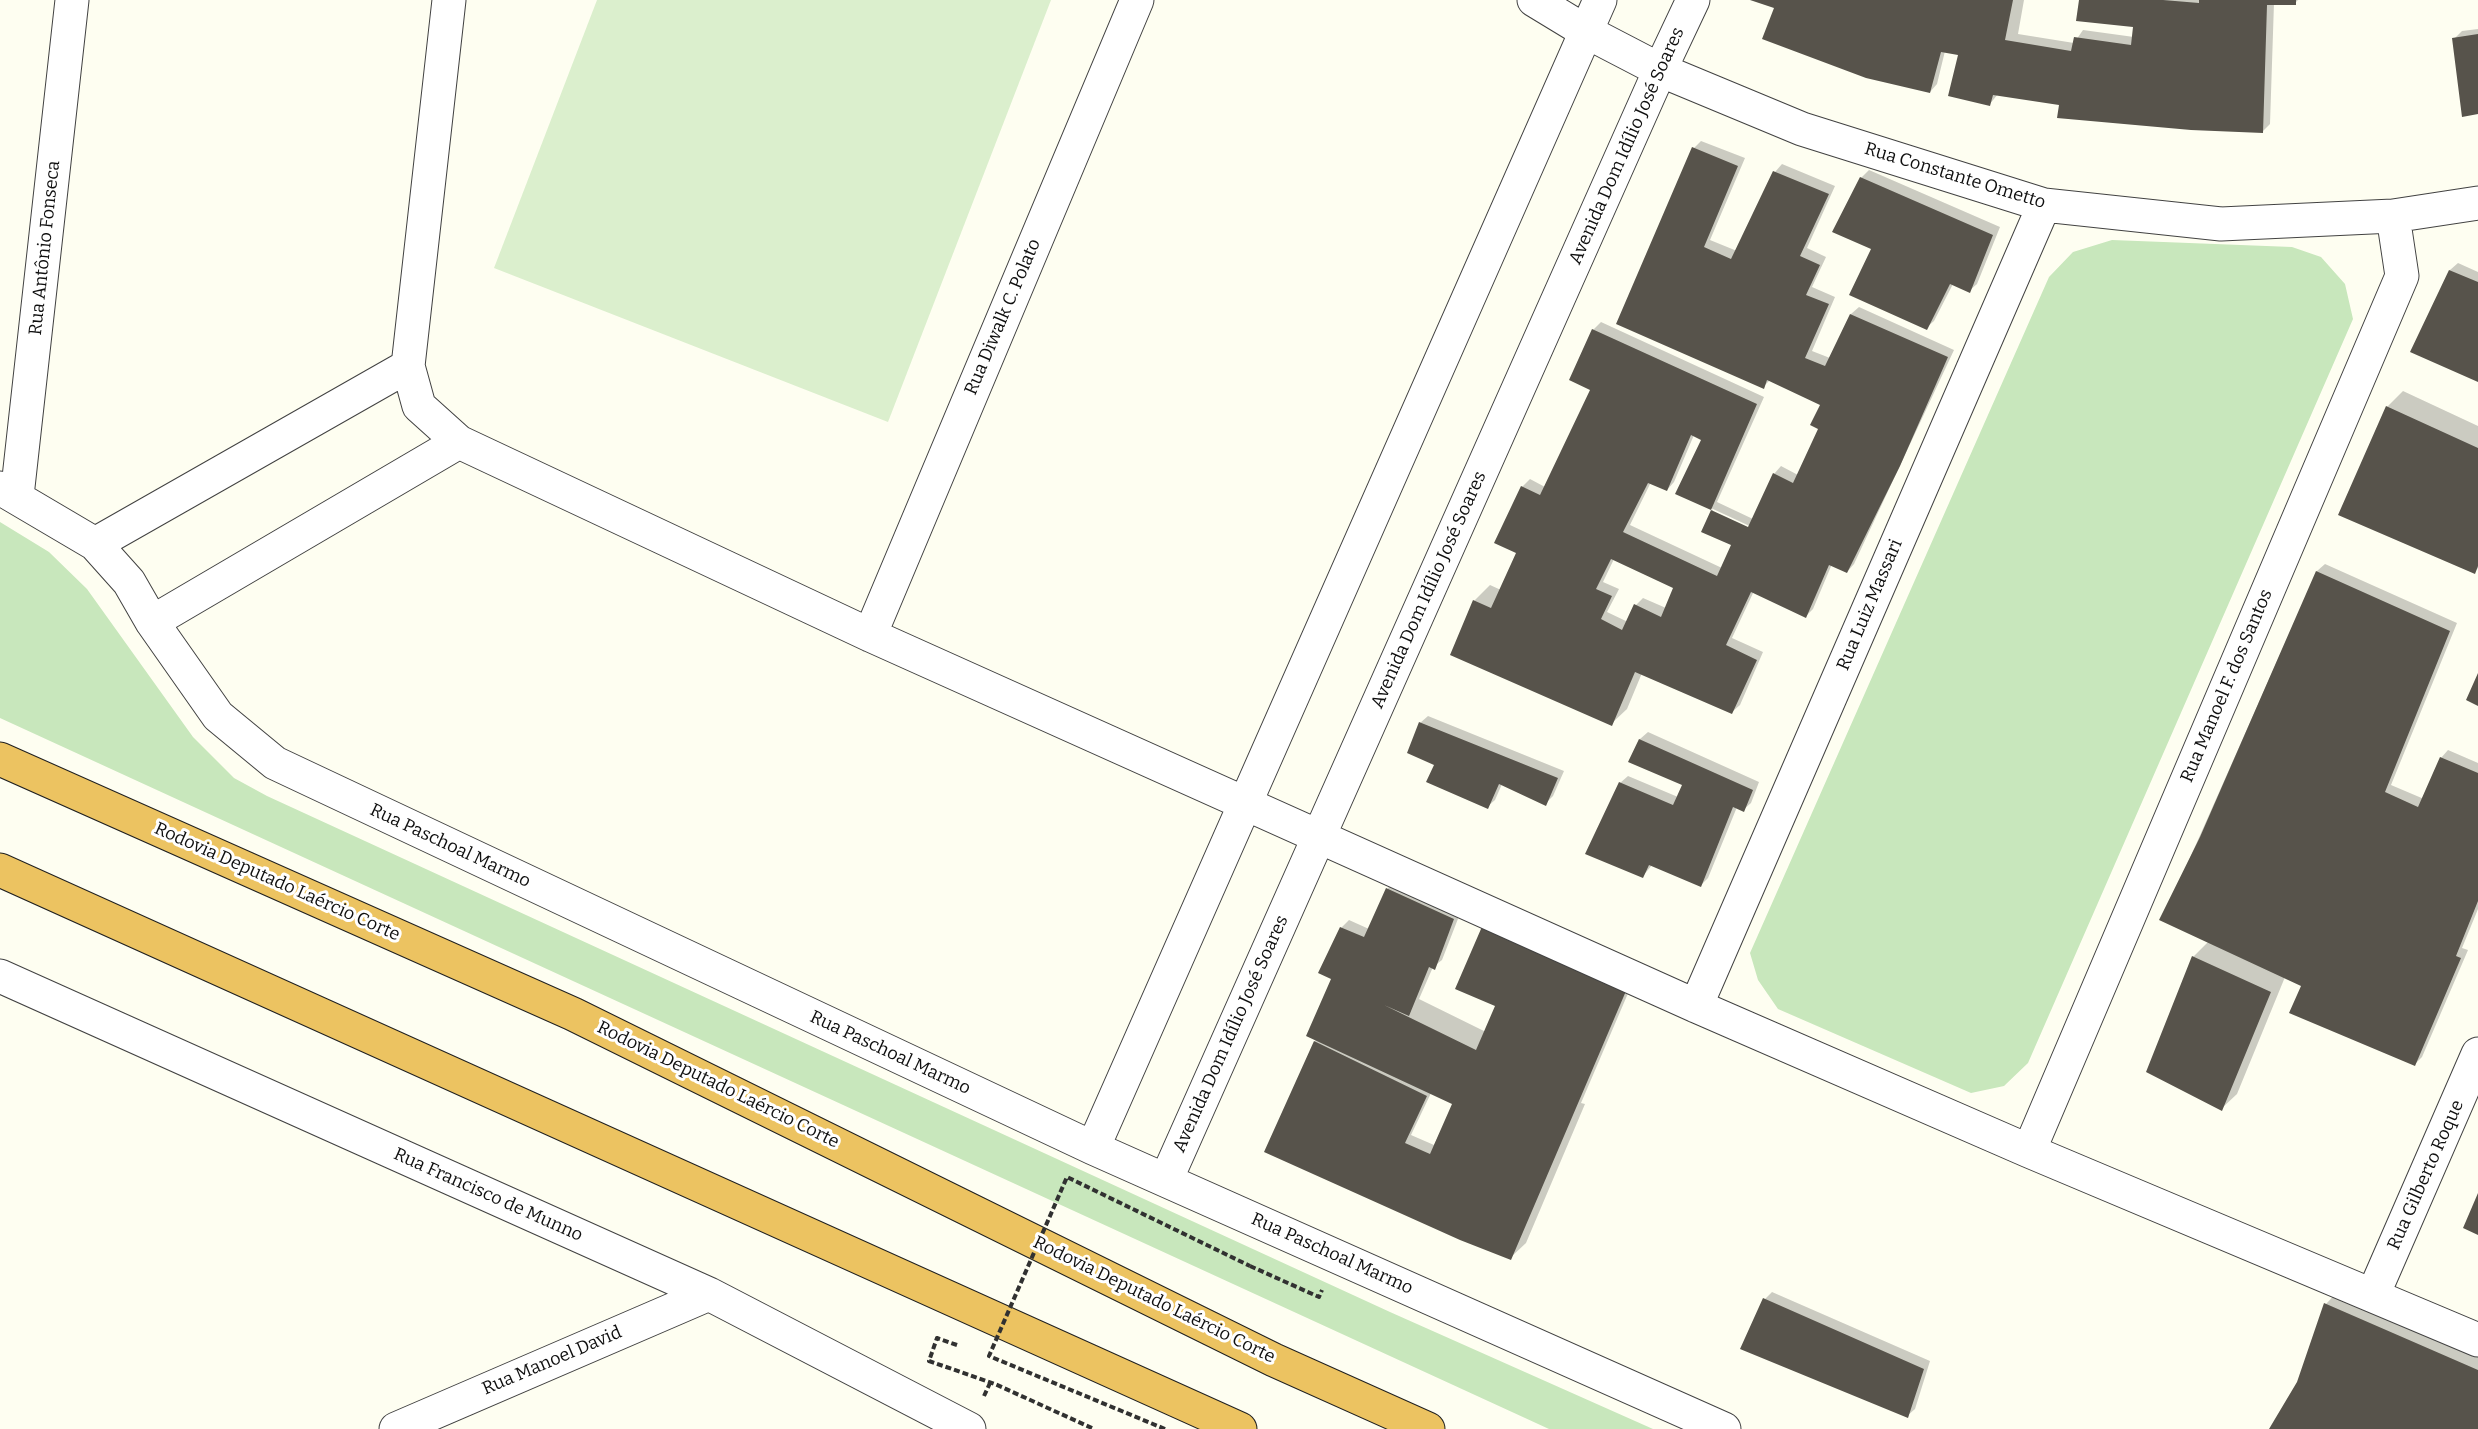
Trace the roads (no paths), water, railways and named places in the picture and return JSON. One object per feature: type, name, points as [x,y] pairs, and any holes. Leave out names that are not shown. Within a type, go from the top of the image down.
[{"type":"highway","name":"Rodovia Deputado Laércio Corte","points":[[0,759],[573,1014],[1275,1360],[1428,1429]]},
{"type":"highway","points":[[0,870],[1240,1429]]},
{"type":"street","name":"Rua Antônio Fonseca","points":[[8,492],[72,0]]},
{"type":"street","points":[[448,0],[408,366],[419,406],[459,442],[870,635],[1696,1006],[2029,1151],[2478,1340]]},
{"type":"street","name":"Rua Diwalk C. Polato","points":[[870,635],[1137,0]]},
{"type":"street","name":"Rua Constante Ometto","points":[[1534,0],[1585,31],[1660,70],[1802,129],[2044,205],[2221,224],[2393,216],[2478,203]]},
{"type":"street","points":[[1093,1148],[1600,0]]},
{"type":"street","name":"Avenida Dom Idílio José Soares","points":[[1166,1180],[1693,0]]},
{"type":"street","name":"Rua Luiz Massari","points":[[1696,1006],[2044,205]]},
{"type":"street","name":"Rua Manoel F. dos Santos","points":[[2029,1151],[2402,276],[2393,216]]},
{"type":"street","points":[[95,544],[408,366]]},
{"type":"street","points":[[152,622],[459,442]]},
{"type":"street","name":"Rua Paschoal Marmo","points":[[8,492],[95,544],[129,582],[152,622],[218,716],[274,763],[1093,1148],[1724,1429]]},
{"type":"street","name":"Rua Francisco de Munno","points":[[0,976],[709,1294],[969,1429]]},
{"type":"street","name":"Rua Gilberto Roque","points":[[2373,1295],[2478,1054]]},
{"type":"street","name":"Rua Manoel David","points":[[396,1429],[709,1294]]}]
